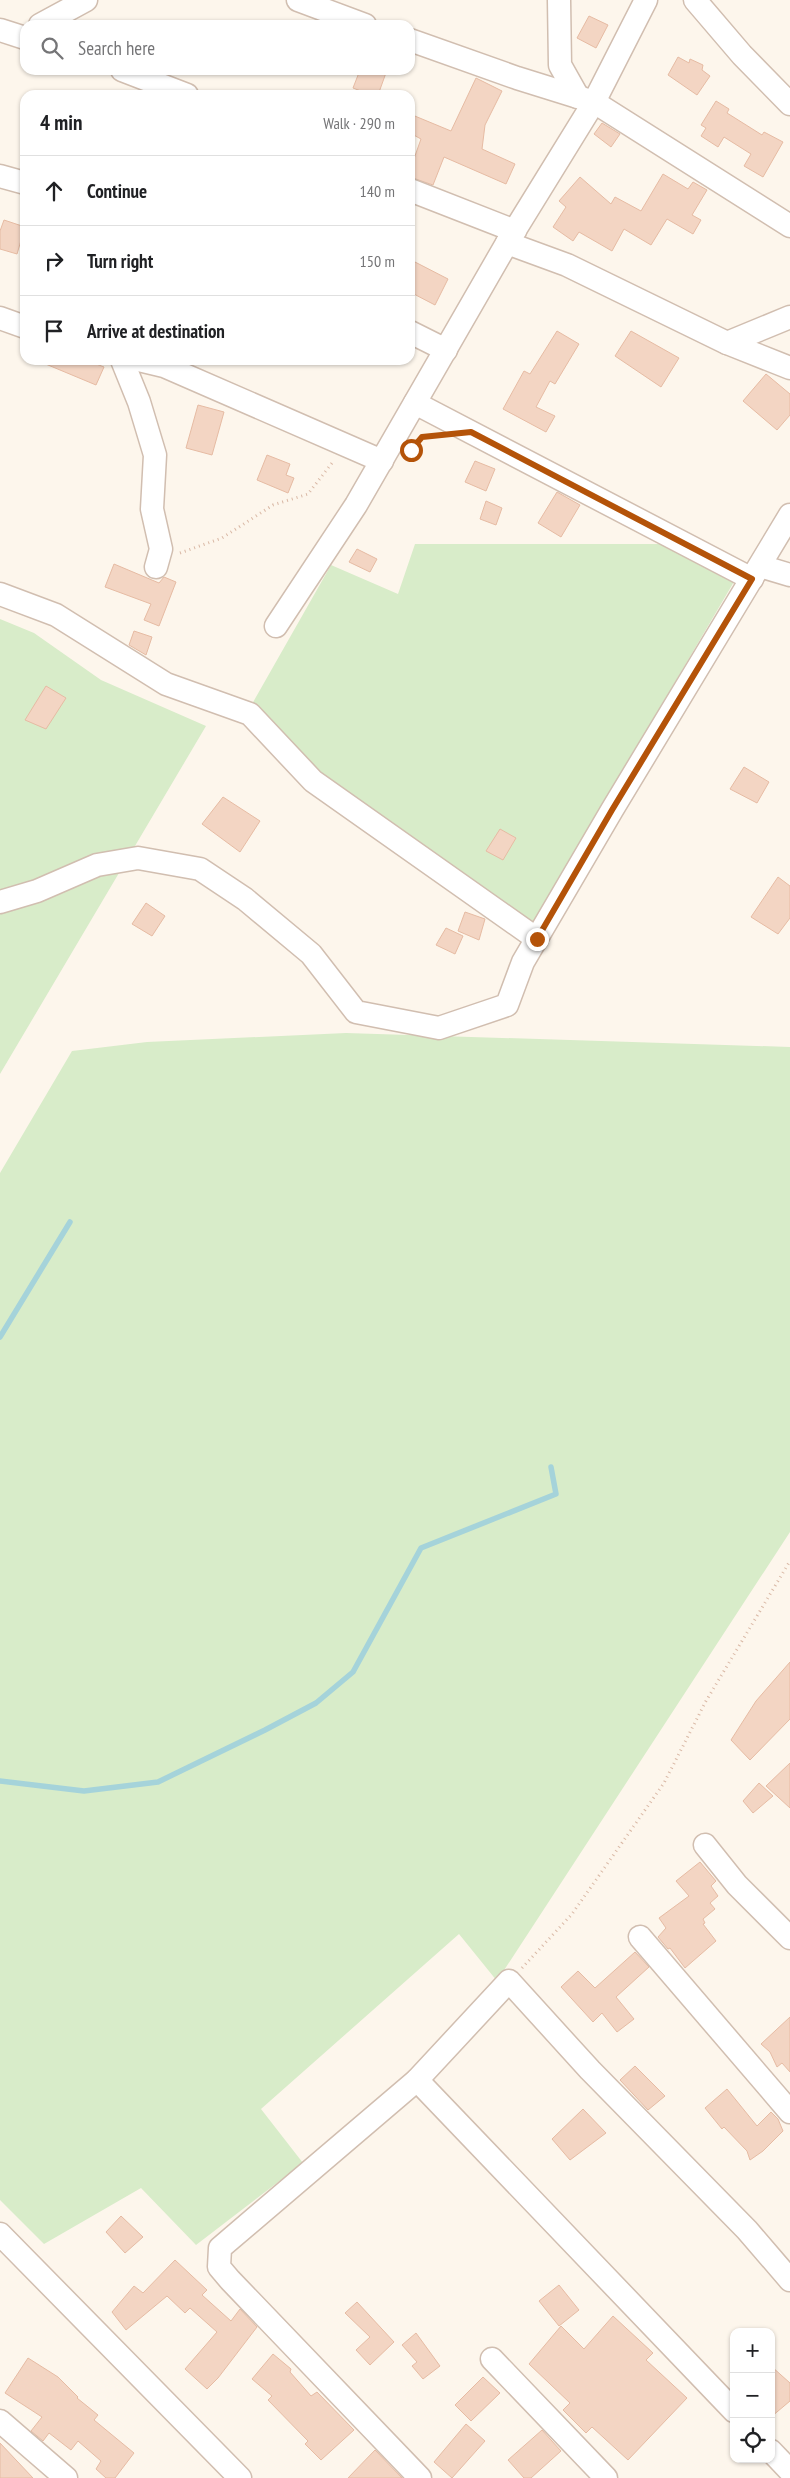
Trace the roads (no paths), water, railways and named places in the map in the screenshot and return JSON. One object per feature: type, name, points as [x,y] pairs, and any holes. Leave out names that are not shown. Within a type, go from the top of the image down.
[{"type":"street","points":[[49,20],[86,0]]},
{"type":"street","points":[[298,0],[352,20]]},
{"type":"street","points":[[559,0],[560,65],[586,100]]},
{"type":"street","points":[[276,626],[356,505],[511,237],[586,100],[646,0]]},
{"type":"street","points":[[694,0],[742,55],[790,104]]},
{"type":"street","points":[[415,42],[586,100],[790,226]]},
{"type":"street","points":[[135,75],[174,90]]},
{"type":"street","points":[[0,176],[20,182]]},
{"type":"street","points":[[415,192],[511,237],[727,343],[790,368]]},
{"type":"street","points":[[727,343],[790,317]]},
{"type":"street","points":[[0,318],[20,325]]},
{"type":"street","points":[[415,334],[446,350]]},
{"type":"street","points":[[124,365],[139,402],[155,455],[152,509],[161,549],[156,567]]},
{"type":"street","points":[[160,365],[382,461]]},
{"type":"street","points":[[415,403],[756,572],[790,575]]},
{"type":"street","points":[[0,902],[37,891],[97,865],[138,858],[200,869],[245,899],[311,954],[356,1012],[439,1028],[507,1005],[523,962],[612,810],[790,516]]},
{"type":"street","points":[[0,594],[56,615],[166,684],[250,714],[313,781],[537,939]]},
{"type":"street","points":[[705,1845],[737,1884],[790,1938]]},
{"type":"street","points":[[640,1937],[790,2112]]},
{"type":"street","points":[[420,2478],[219,2267],[220,2248],[417,2080],[509,1981],[590,2070],[747,2230],[790,2280]]},
{"type":"street","points":[[417,2080],[730,2407]]},
{"type":"street","points":[[0,2234],[240,2478]]},
{"type":"street","points":[[492,2359],[606,2478]]},
{"type":"street","points":[[0,2420],[66,2478]]},
{"type":"street","points":[[775,2455],[790,2471]]},
{"type":"waterway","points":[[0,1337],[70,1222]]},
{"type":"waterway","points":[[0,1781],[84,1791],[158,1782],[316,1703],[353,1672],[421,1548],[556,1494],[551,1467]]}]
